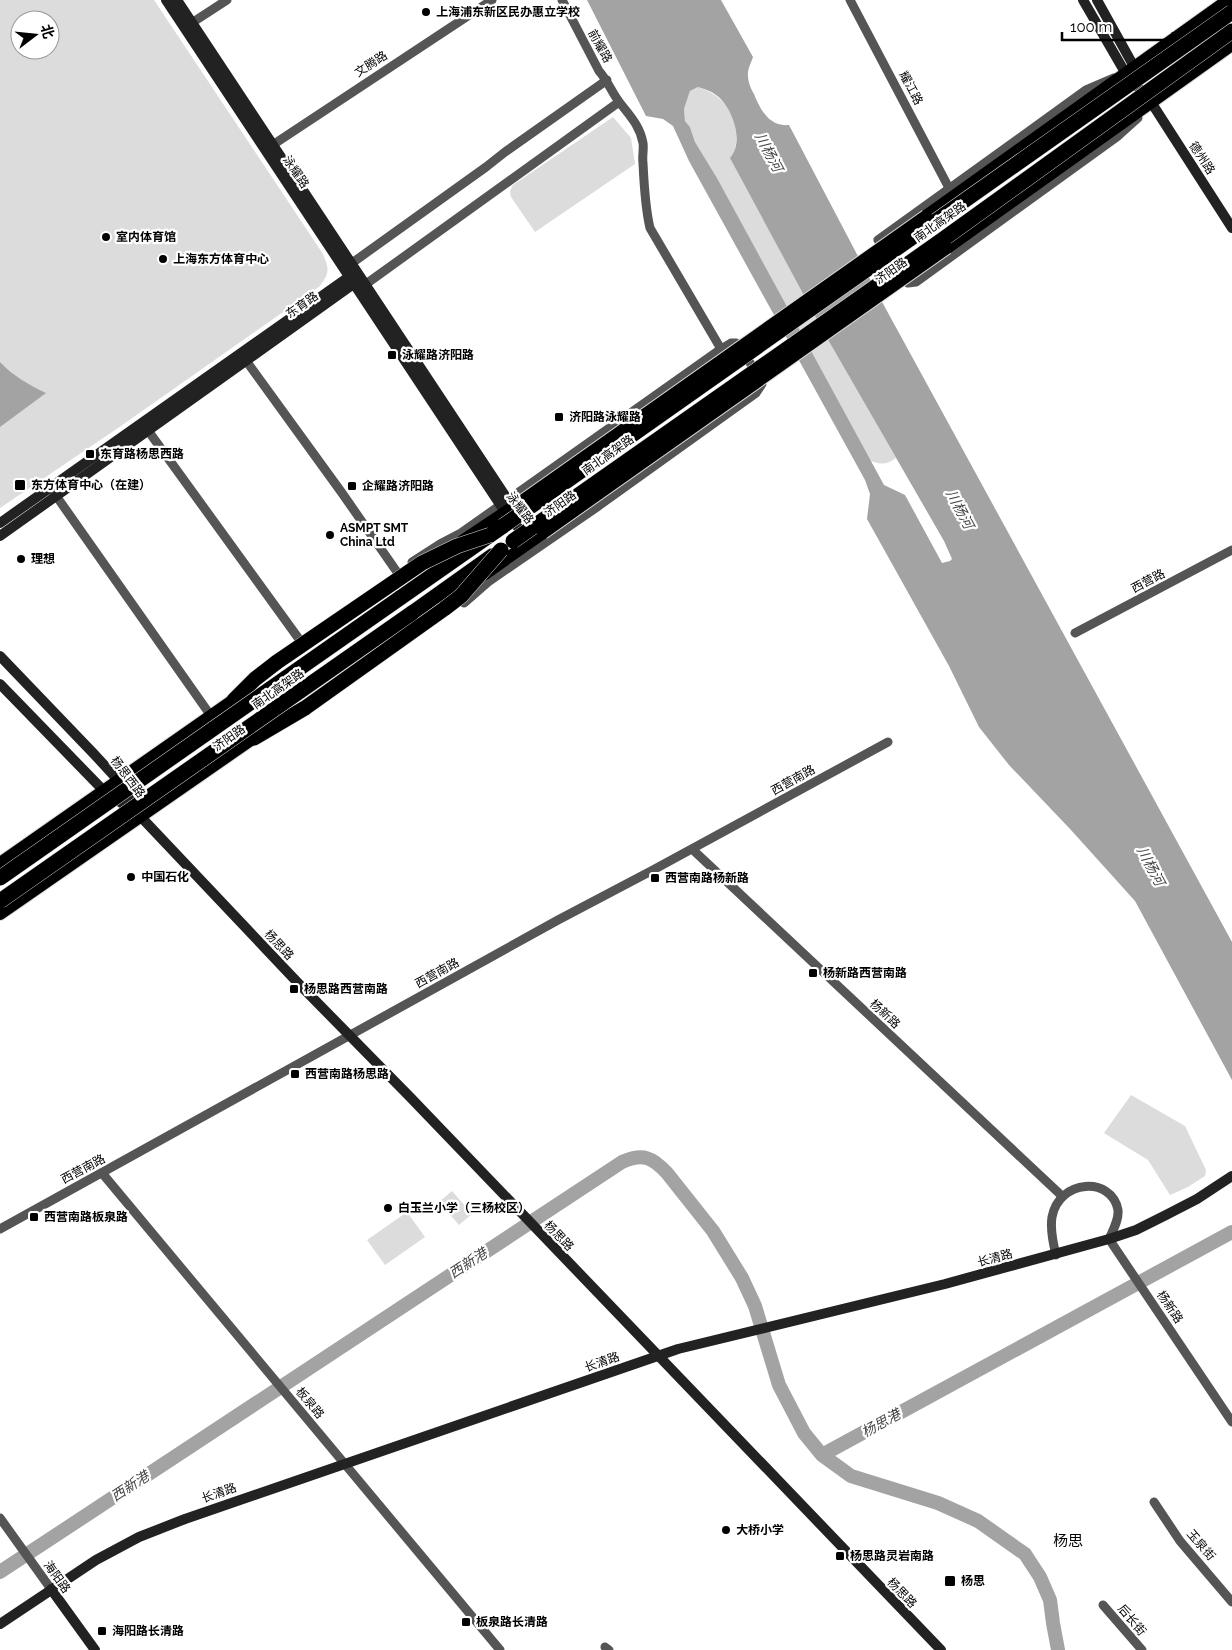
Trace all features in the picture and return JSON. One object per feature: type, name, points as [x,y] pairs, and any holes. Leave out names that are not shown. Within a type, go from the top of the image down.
[{"type":"highway","name":"南北高架路","points":[[0,878],[1230,18]]},
{"type":"highway","name":"南北高架路","points":[[0,901],[942,240],[1230,18]]},
{"type":"highway","points":[[234,700],[277,662],[422,563],[457,546],[490,535]]},
{"type":"highway","points":[[254,738],[305,708],[444,609],[460,596],[501,550]]},
{"type":"main road","name":"济阳路","points":[[0,863],[1085,103],[1228,0]]},
{"type":"main road","name":"济阳路","points":[[0,914],[254,738],[1232,44]]},
{"type":"street","name":"泳耀路","points":[[166,0],[188,26],[269,147],[366,284],[510,504],[530,542]]},
{"type":"street","name":"泳耀路","points":[[177,0],[188,26]]},
{"type":"street","points":[[188,26],[227,0]]},
{"type":"street","name":"文腾路","points":[[269,147],[492,0]]},
{"type":"street","name":"前耀路","points":[[562,0],[599,71],[607,80],[619,102],[632,117],[640,133],[643,144],[642,160],[646,212],[650,228],[721,349]]},
{"type":"street","name":"耀江路","points":[[850,0],[949,188]]},
{"type":"street","name":"德州路","points":[[1083,0],[1131,70],[1232,228]]},
{"type":"street","name":"德州路","points":[[1097,0],[1131,70]]},
{"type":"street","points":[[1131,70],[1086,90],[878,240],[901,278],[908,283],[916,282],[1118,136],[1135,121],[1151,102]]},
{"type":"street","points":[[607,80],[352,264],[352,280],[366,284],[619,102]]},
{"type":"street","name":"泳耀路","points":[[269,147],[352,280],[510,504]]},
{"type":"street","name":"东育路","points":[[0,536],[53,492],[352,280]]},
{"type":"street","points":[[234,700],[253,674],[264,664],[427,551],[510,504],[721,349],[731,343],[736,343],[760,378],[762,384],[756,394],[488,582],[450,614],[309,713],[254,738]]},
{"type":"street","points":[[243,356],[342,493],[396,572]]},
{"type":"street","points":[[145,426],[299,639]]},
{"type":"street","points":[[53,492],[211,716]]},
{"type":"street","name":"东育路","points":[[0,523],[53,492]]},
{"type":"street","name":"西营路","points":[[1075,633],[1232,550]]},
{"type":"street","name":"杨思西路","points":[[0,656],[118,780],[141,817]]},
{"type":"street","name":"杨思西路","points":[[0,684],[103,790],[141,817]]},
{"type":"street","name":"西营南路","points":[[0,1229],[558,920],[888,742]]},
{"type":"street","name":"杨思路","points":[[141,817],[938,1649]]},
{"type":"street","name":"杨新路","points":[[692,849],[1062,1196]]},
{"type":"street","name":"板泉路","points":[[102,1173],[500,1650]]},
{"type":"street","name":"长清路","points":[[0,1624],[51,1589],[117,1548],[162,1527],[686,1347],[945,1284],[1109,1239],[1136,1230],[1196,1199],[1232,1176]]},
{"type":"street","points":[[1056,1255],[1052,1233],[1052,1218],[1055,1207],[1062,1196],[1072,1189],[1084,1186],[1096,1187],[1106,1192],[1113,1200],[1118,1210],[1117,1220],[1109,1239]]},
{"type":"street","name":"杨新路","points":[[1109,1239],[1232,1422]]},
{"type":"street","name":"玉泉街","points":[[1154,1502],[1180,1541],[1232,1602]]},
{"type":"street","name":"海阳路","points":[[0,1518],[95,1650]]},
{"type":"street","name":"后长街","points":[[1103,1605],[1142,1650]]},
{"type":"shaded area","name":"上海东方体育中心","points":[[0,0],[154,0],[323,254],[328,270],[320,286],[118,428],[0,508]]},
{"type":"shaded area","points":[[698,87],[718,97],[731,113],[736,132],[734,154],[827,338],[896,458],[893,460],[883,464],[869,460],[717,178],[695,142],[690,127],[685,121],[684,109],[690,91]]},
{"type":"shaded area","points":[[613,117],[631,138],[635,164],[535,232],[511,197],[510,191],[513,185]]},
{"type":"shaded area","points":[[1131,1095],[1185,1126],[1206,1170],[1205,1176],[1188,1187],[1170,1195],[1148,1160],[1104,1133]]},
{"type":"shaded area","points":[[452,1191],[472,1214],[459,1225],[439,1202]]},
{"type":"shaded area","points":[[407,1212],[425,1237],[385,1265],[367,1240]]},
{"type":"water","name":"川杨河","points":[[587,0],[721,0],[753,57],[748,78],[762,111],[776,123],[789,125],[881,300],[1232,942],[1232,1080],[1135,901],[1009,765],[979,727],[949,666],[867,519],[870,494],[865,480],[689,161],[673,126],[663,119],[646,116]],"holes":[[[698,87],[716,95],[727,107],[735,125],[736,134],[736,143],[730,158],[827,338],[944,541],[952,559],[950,561],[942,563],[905,495],[884,485],[717,178],[695,142],[690,127],[685,121],[684,109],[690,91]]]},
{"type":"water","points":[[0,362],[10,372],[46,393],[0,427]]},
{"type":"waterway","name":"西新港","points":[[0,1572],[622,1162],[642,1157],[657,1163],[667,1173],[713,1231],[742,1278],[755,1306],[779,1385],[804,1433],[822,1455],[851,1476],[938,1503],[978,1521],[1025,1554],[1040,1577],[1050,1600],[1058,1650]]},
{"type":"waterway","name":"杨思港","points":[[822,1455],[1232,1232]]},
{"type":"place","name":"上海浦东新区民办惠立学校","points":[[426,12]]},
{"type":"place","name":"室内体育馆","points":[[106,237]]},
{"type":"place","name":"上海东方体育中心","points":[[163,259]]},
{"type":"place","name":"泳耀路济阳路","points":[[392,355]]},
{"type":"place","name":"济阳路泳耀路","points":[[559,417]]},
{"type":"place","name":"东育路杨思西路","points":[[90,454]]},
{"type":"place","name":"东方体育中心（在建）","points":[[20,485]]},
{"type":"place","name":"企耀路济阳路","points":[[352,486]]},
{"type":"place","name":"ASMPT SMT China Ltd","points":[[330,535]]},
{"type":"place","name":"理想","points":[[21,559]]},
{"type":"place","name":"中国石化","points":[[131,877]]},
{"type":"place","name":"西营南路杨新路","points":[[655,878]]},
{"type":"place","name":"杨新路西营南路","points":[[813,973]]},
{"type":"place","name":"杨思路西营南路","points":[[294,989]]},
{"type":"place","name":"西营南路杨思路","points":[[295,1074]]},
{"type":"place","name":"白玉兰小学（三杨校区）","points":[[388,1208]]},
{"type":"place","name":"西营南路板泉路","points":[[34,1217]]},
{"type":"place","name":"大桥小学","points":[[726,1530]]},
{"type":"place","name":"杨思路灵岩南路","points":[[840,1556]]},
{"type":"place","name":"杨思","points":[[950,1581]]},
{"type":"place","name":"板泉路长清路","points":[[466,1622]]},
{"type":"place","name":"海阳路长清路","points":[[102,1631]]},
{"type":"district","name":"杨思","points":[[1068,1541]]}]
